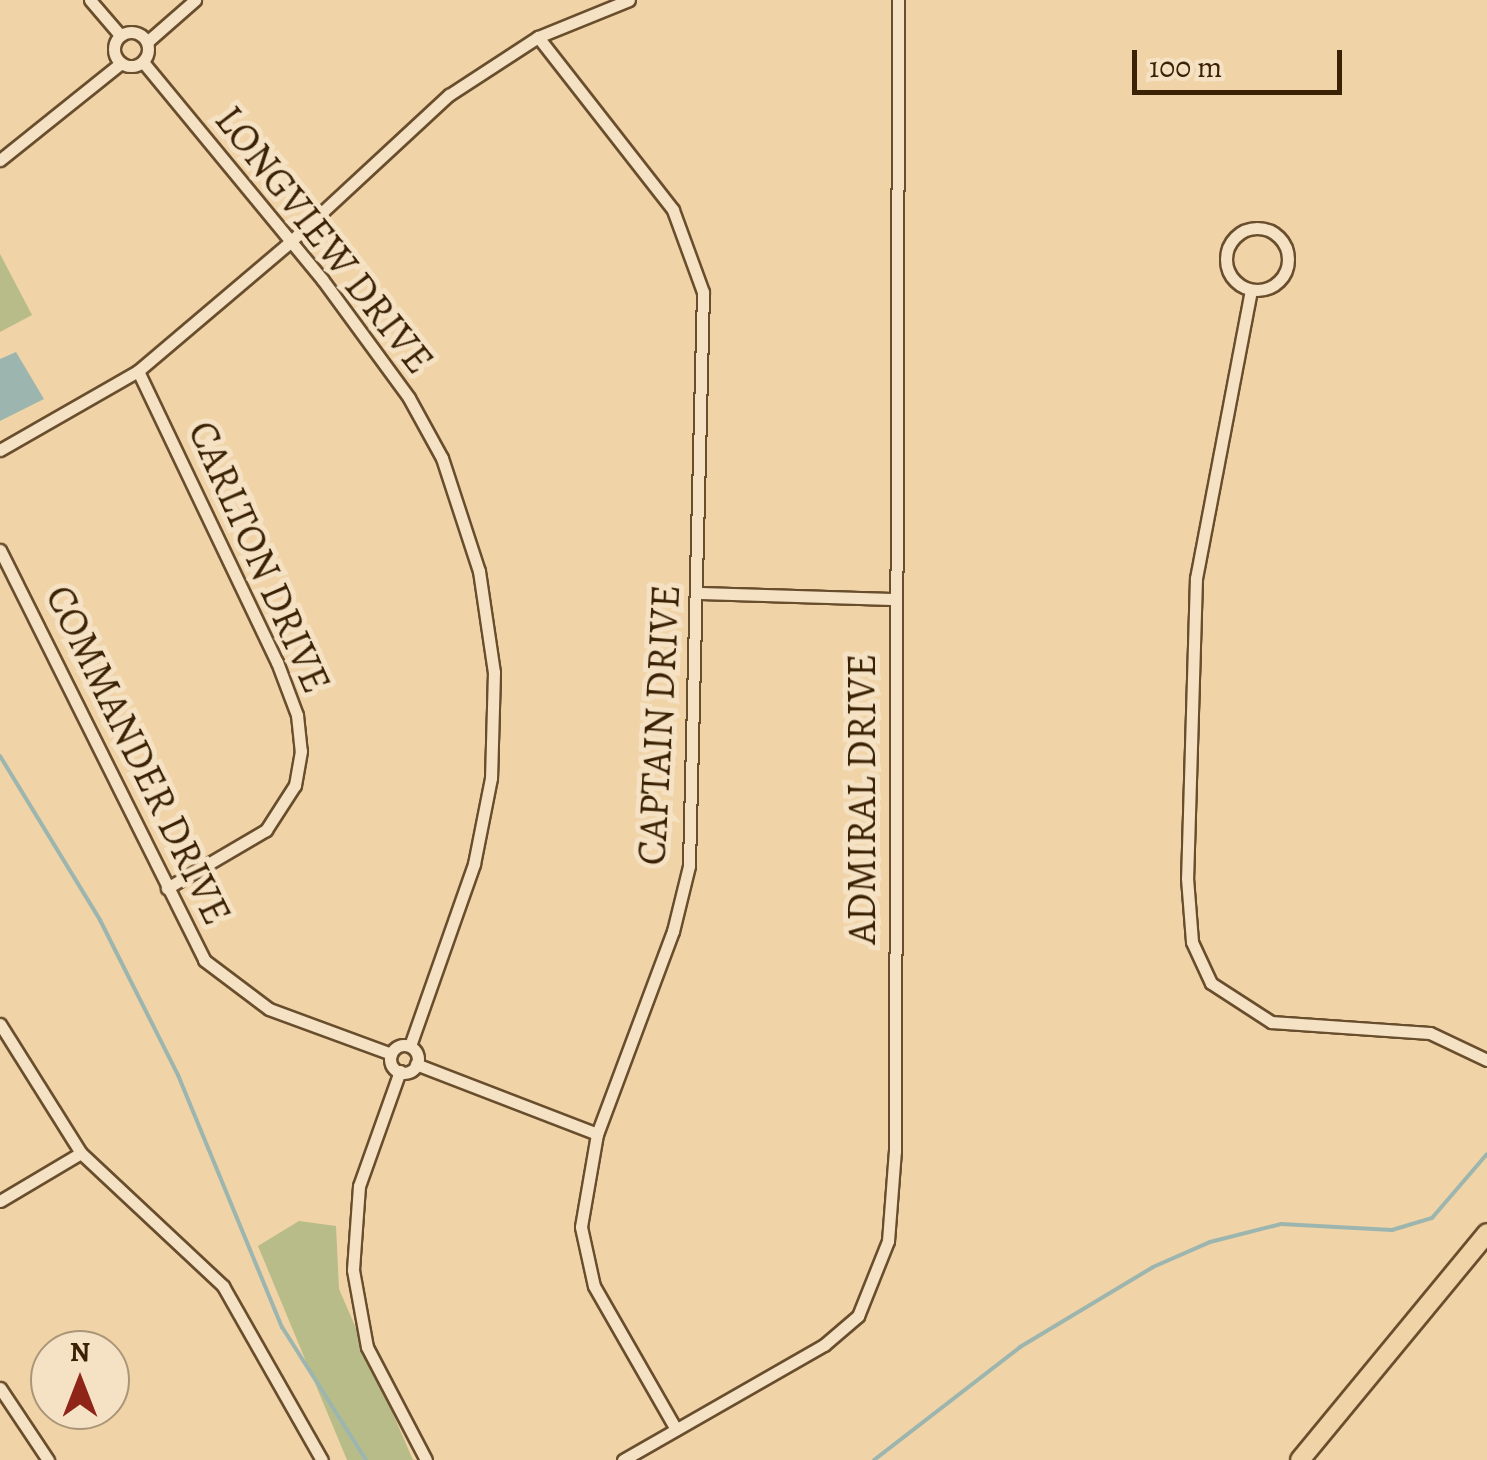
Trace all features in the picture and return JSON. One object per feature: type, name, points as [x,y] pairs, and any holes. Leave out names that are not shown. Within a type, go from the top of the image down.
[{"type":"highway","points":[[1300,1460],[1487,1232]]},
{"type":"street","points":[[90,0],[120,35]]},
{"type":"street","points":[[0,160],[121,63],[143,62],[147,42],[196,0]]},
{"type":"street","points":[[0,450],[138,371],[290,242],[449,95],[538,37],[629,0]]},
{"type":"street","name":"ADMIRAL DRIVE","points":[[623,1460],[786,1370],[858,1316],[888,1242],[896,1151],[898,0]]},
{"type":"street","points":[[120,35],[133,32],[147,42]]},
{"type":"street","points":[[120,35],[114,48],[121,63]]},
{"type":"street","name":"CAPTAIN DRIVE","points":[[538,37],[673,210],[704,292],[689,866],[673,931],[596,1134],[581,1226],[585,1258],[614,1326],[676,1429]]},
{"type":"street","name":"LONGVIEW DRIVE","points":[[143,62],[369,339],[442,458],[479,571],[494,672],[486,812],[474,864],[410,1046]]},
{"type":"street","points":[[1258,228],[1284,243],[1288,263],[1271,287],[1251,290],[1228,272],[1226,252],[1238,234],[1258,228]]},
{"type":"street","points":[[1251,290],[1196,578],[1186,878],[1192,942],[1211,983],[1271,1022],[1430,1032],[1487,1060]]},
{"type":"street","name":"CARLTON DRIVE","points":[[138,371],[277,662],[297,715],[301,750],[295,785],[266,830],[167,888]]},
{"type":"street","name":"COMMANDER DRIVE","points":[[0,550],[204,960],[269,1009],[391,1054]]},
{"type":"street","points":[[698,593],[894,599]]},
{"type":"street","points":[[0,1024],[81,1153],[214,1275],[322,1460]]},
{"type":"street","points":[[400,1072],[391,1054],[410,1046],[416,1064]]},
{"type":"street","points":[[426,1460],[367,1347],[352,1270],[360,1186],[400,1072],[416,1064],[596,1134]]},
{"type":"street","points":[[0,1201],[81,1153]]},
{"type":"street","points":[[0,1388],[48,1460]]},
{"type":"green space","points":[[0,254],[32,315],[0,332]]},
{"type":"green space","points":[[299,1221],[336,1226],[339,1289],[413,1460],[347,1460],[258,1246]]},
{"type":"water","points":[[16,352],[44,399],[0,421],[0,359]]},
{"type":"waterway","points":[[0,756],[100,920],[178,1075],[282,1327],[366,1460]]},
{"type":"waterway","points":[[874,1460],[1020,1347],[1153,1267],[1210,1242],[1281,1224],[1392,1230],[1432,1218],[1487,1154]]}]
